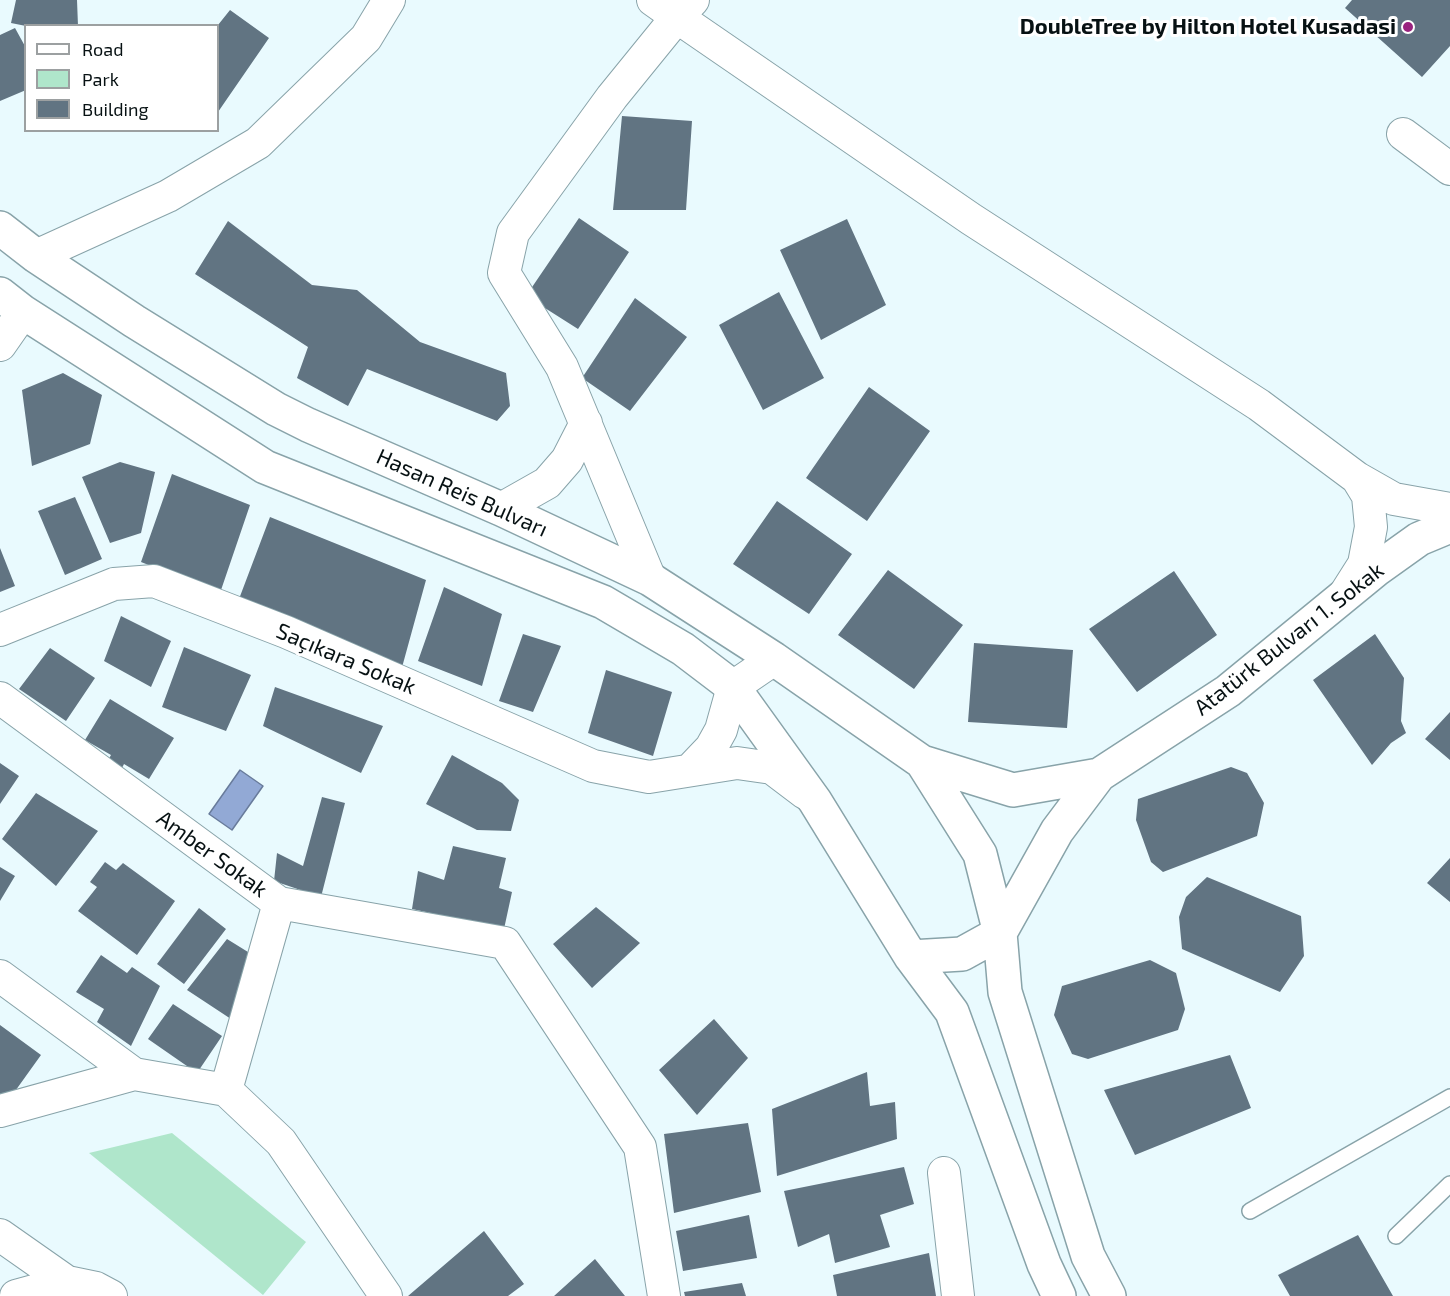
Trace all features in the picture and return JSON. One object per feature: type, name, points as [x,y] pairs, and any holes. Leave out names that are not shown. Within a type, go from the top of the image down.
[{"type":"main road","name":"Hasan Reis Bulvarı","points":[[0,228],[36,256],[134,321],[276,409],[501,509],[650,579],[774,658],[922,762]]},
{"type":"main road","name":"Hasan Reis Bulvarı","points":[[11,303],[265,467],[603,602],[683,649],[733,687],[815,801],[911,957],[952,1012],[1044,1264],[1059,1296]]},
{"type":"main road","name":"Atatürk Bulvarı 1. Sokak","points":[[1099,775],[1228,691],[1344,595],[1419,539],[1450,525]]},
{"type":"main road","points":[[922,762],[1012,790],[1099,775]]},
{"type":"main road","points":[[922,762],[980,854],[1000,933],[1005,992],[1088,1256],[1109,1296]]},
{"type":"main road","points":[[911,957],[962,954],[1000,933],[1058,831],[1099,775]]},
{"type":"street","points":[[36,256],[168,196],[258,143],[366,38],[389,0]]},
{"type":"street","points":[[650,579],[562,367],[504,273],[513,233],[612,97],[674,6],[972,219],[1259,405],[1358,478],[1394,499],[1450,509]]},
{"type":"street","points":[[1403,134],[1450,169]]},
{"type":"street","points":[[0,345],[11,303]]},
{"type":"street","points":[[501,509],[547,483],[567,460],[586,423]]},
{"type":"street","points":[[1344,595],[1364,564],[1371,527],[1368,496],[1358,478]]},
{"type":"street","name":"Saçıkara Sokak","points":[[0,630],[114,584],[154,581],[286,632],[593,766],[649,777],[737,763],[772,768],[815,801]]},
{"type":"street","points":[[691,769],[711,748],[721,730],[733,687],[774,658]]},
{"type":"street","name":"Amber Sokak","points":[[0,698],[279,903],[226,1090]]},
{"type":"street","points":[[279,903],[505,943],[640,1147],[664,1296]]},
{"type":"street","points":[[0,976],[134,1074]]},
{"type":"street","points":[[0,1111],[134,1074],[226,1090],[280,1142],[386,1296]]},
{"type":"street","points":[[944,1173],[958,1296]]},
{"type":"street","points":[[0,1235],[67,1282],[96,1288],[111,1296]]},
{"type":"street","points":[[16,1296],[67,1282]]},
{"type":"lane","points":[[1250,1211],[1450,1097]]},
{"type":"lane","points":[[1396,1236],[1450,1184]]},
{"type":"green space","points":[[172,1133],[306,1242],[263,1295],[89,1153]]},
{"type":"water","points":[[240,770],[263,786],[232,830],[209,814]]},
{"type":"building","points":[[16,0],[77,0],[78,24],[24,26],[11,23]]},
{"type":"building","name":"DoubleTree by Hilton Hotel Kusadasi","points":[[1352,0],[1450,0],[1450,46],[1422,77],[1345,8]]},
{"type":"building","points":[[230,10],[269,38],[219,111],[219,24]]},
{"type":"building","points":[[15,28],[24,44],[24,91],[0,101],[0,35]]},
{"type":"building","points":[[622,116],[692,121],[686,210],[613,210]]},
{"type":"building","points":[[579,218],[629,252],[578,329],[526,296]]},
{"type":"building","points":[[847,219],[886,305],[821,340],[780,250]]},
{"type":"building","points":[[228,221],[312,285],[357,290],[420,342],[506,373],[510,406],[497,421],[367,369],[348,406],[297,378],[308,347],[195,274]]},
{"type":"building","points":[[779,292],[824,378],[763,410],[719,325]]},
{"type":"building","points":[[635,298],[687,337],[630,411],[582,378]]},
{"type":"building","points":[[63,373],[102,395],[90,444],[32,466],[22,390]]},
{"type":"building","points":[[869,387],[930,431],[867,521],[806,478]]},
{"type":"building","points":[[120,462],[155,472],[141,533],[110,543],[82,477]]},
{"type":"building","points":[[172,474],[250,505],[220,593],[141,562]]},
{"type":"building","points":[[75,497],[102,559],[65,575],[38,511]]},
{"type":"building","points":[[777,501],[852,554],[809,614],[733,564]]},
{"type":"building","points":[[270,517],[426,580],[401,671],[239,599]]},
{"type":"building","points":[[0,548],[15,586],[0,592]]},
{"type":"building","points":[[888,570],[963,625],[914,689],[838,635]]},
{"type":"building","points":[[1174,571],[1217,635],[1137,692],[1089,629]]},
{"type":"building","points":[[444,587],[502,614],[482,686],[418,661]]},
{"type":"building","points":[[121,616],[171,641],[151,687],[104,661]]},
{"type":"building","points":[[523,634],[561,646],[533,712],[499,701]]},
{"type":"building","points":[[1375,634],[1404,678],[1401,721],[1406,733],[1391,743],[1372,765],[1313,680]]},
{"type":"building","points":[[974,643],[1073,650],[1067,728],[968,722]]},
{"type":"building","points":[[184,647],[251,675],[226,731],[162,707]]},
{"type":"building","points":[[50,648],[95,678],[66,721],[19,689]]},
{"type":"building","points":[[606,670],[672,692],[653,756],[588,733]]},
{"type":"building","points":[[275,687],[383,726],[361,773],[263,726]]},
{"type":"building","points":[[110,699],[174,738],[149,779],[124,764],[120,772],[106,764],[111,755],[85,740]]},
{"type":"building","points":[[1450,712],[1450,760],[1425,739]]},
{"type":"building","points":[[452,755],[502,783],[519,800],[511,831],[477,830],[426,804]]},
{"type":"building","points":[[0,763],[19,776],[0,804]]},
{"type":"building","points":[[1231,767],[1247,773],[1264,803],[1257,836],[1163,872],[1151,862],[1136,820],[1138,799]]},
{"type":"building","points":[[36,793],[98,831],[56,886],[2,839]]},
{"type":"building","points":[[322,797],[345,803],[321,897],[274,881],[277,853],[303,866]]},
{"type":"building","points":[[453,846],[506,858],[499,888],[512,892],[504,929],[412,909],[418,871],[444,880]]},
{"type":"building","points":[[1450,858],[1450,902],[1427,883]]},
{"type":"building","points":[[105,862],[116,870],[123,863],[175,901],[137,955],[78,911],[97,887],[90,882]]},
{"type":"building","points":[[0,867],[15,876],[0,901]]},
{"type":"building","points":[[1207,877],[1301,916],[1304,956],[1280,992],[1182,949],[1179,917],[1186,897]]},
{"type":"building","points":[[596,907],[640,943],[592,988],[553,944]]},
{"type":"building","points":[[199,908],[226,929],[184,984],[157,964]]},
{"type":"building","points":[[227,939],[248,952],[231,1019],[187,990]]},
{"type":"building","points":[[101,955],[127,973],[132,967],[160,986],[131,1046],[97,1022],[104,1009],[76,992]]},
{"type":"building","points":[[1150,960],[1176,973],[1185,1009],[1178,1030],[1088,1059],[1072,1054],[1054,1015],[1062,986]]},
{"type":"building","points":[[173,1004],[222,1036],[197,1073],[148,1039]]},
{"type":"building","points":[[714,1019],[748,1058],[697,1115],[659,1070]]},
{"type":"building","points":[[0,1025],[41,1055],[8,1101],[0,1096]]},
{"type":"building","points":[[1230,1055],[1251,1108],[1135,1155],[1104,1090]]},
{"type":"building","points":[[867,1072],[870,1106],[895,1102],[897,1139],[777,1176],[772,1109]]},
{"type":"building","points":[[748,1123],[761,1192],[674,1213],[664,1134]]},
{"type":"building","points":[[904,1167],[914,1204],[880,1215],[890,1247],[835,1263],[829,1234],[798,1247],[784,1191]]},
{"type":"building","points":[[749,1215],[757,1258],[683,1271],[676,1231]]},
{"type":"building","points":[[484,1231],[524,1284],[508,1296],[408,1296]]},
{"type":"building","points":[[1358,1235],[1393,1296],[1290,1296],[1278,1275]]},
{"type":"building","points":[[929,1253],[936,1296],[837,1296],[833,1275]]},
{"type":"building","points":[[595,1259],[625,1296],[554,1296]]},
{"type":"building","points":[[742,1283],[746,1296],[685,1296],[684,1292]]},
{"type":"place","name":"DoubleTree by Hilton Hotel Kusadasi","points":[[1408,27]]}]
